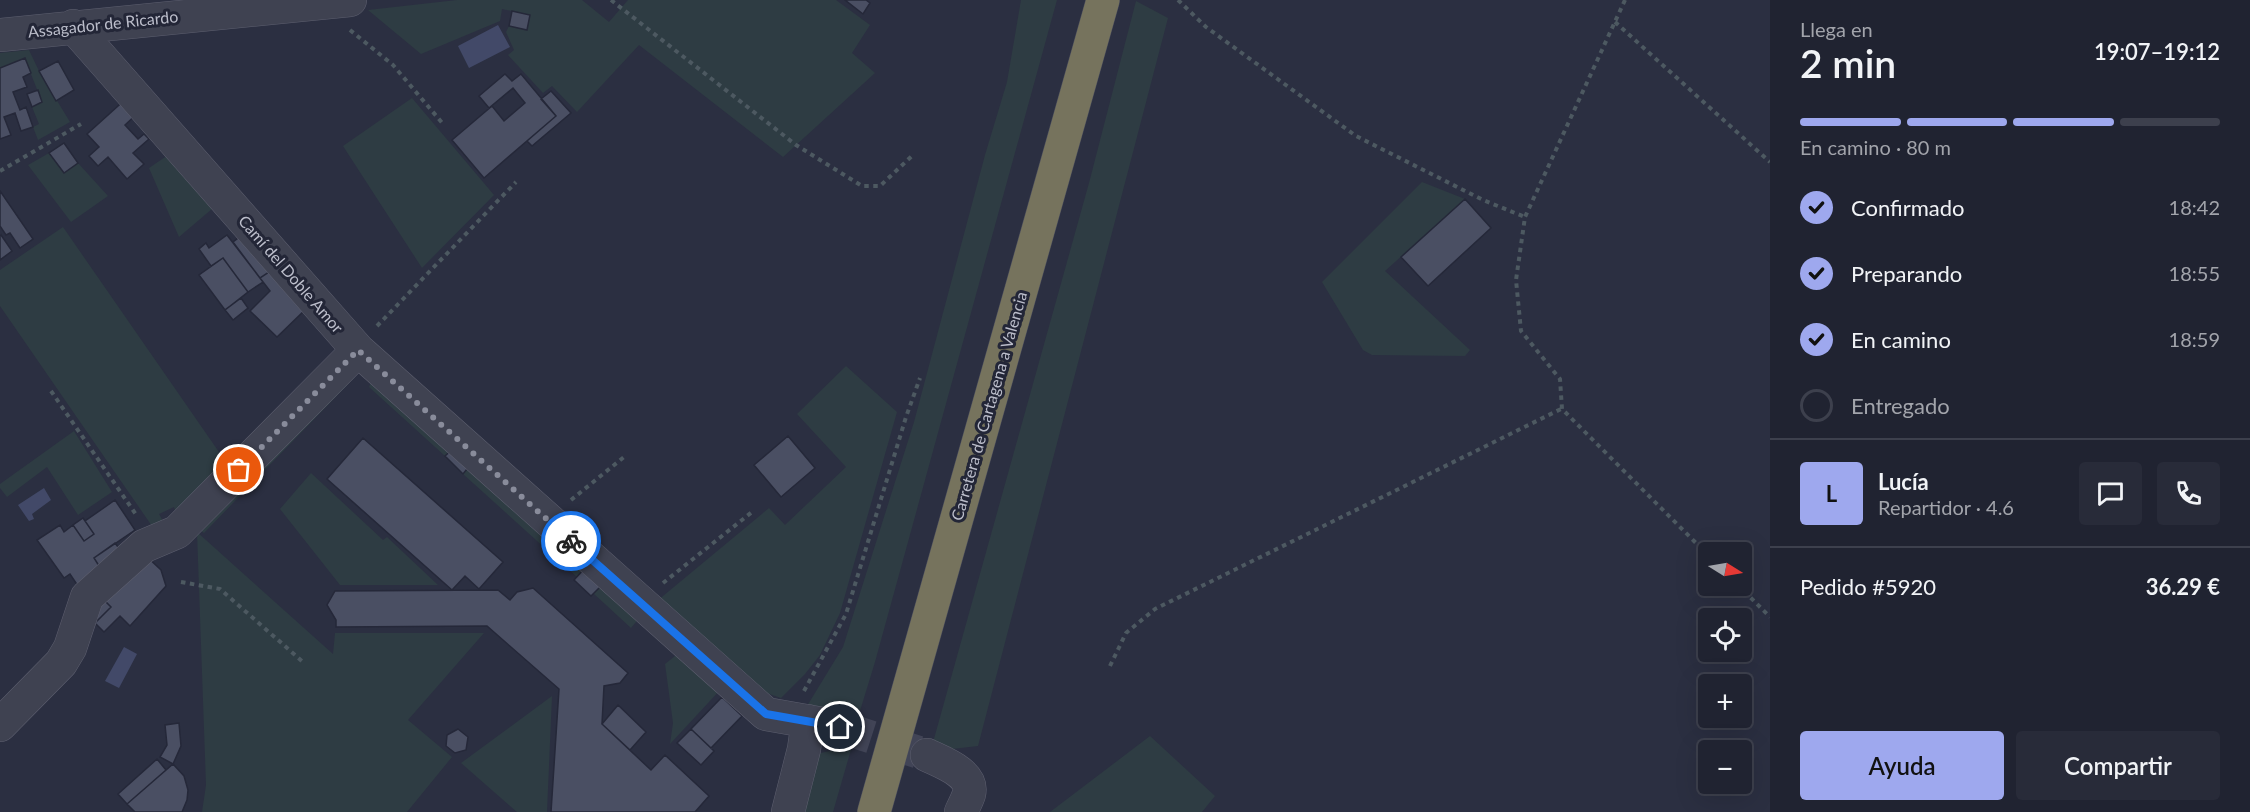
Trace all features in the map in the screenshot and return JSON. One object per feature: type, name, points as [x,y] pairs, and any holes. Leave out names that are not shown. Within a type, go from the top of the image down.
[{"type":"highway","name":"Carretera de Cartagena a Valencia","points":[[874,812],[1102,0]]},
{"type":"street","name":"Assagador de Ricardo","points":[[0,35],[338,1]]},
{"type":"street","name":"Camí del Doble Amor","points":[[73,26],[358,350],[766,714],[840,727]]},
{"type":"street","points":[[0,726],[61,663],[70,648],[87,597],[144,546],[177,532],[358,350]]},
{"type":"street","points":[[788,812],[804,749],[799,719]]},
{"type":"street","points":[[927,755],[956,770],[966,780],[970,792],[961,812]]},
{"type":"path","points":[[611,0],[796,145],[862,186],[880,186],[914,154]]},
{"type":"path","points":[[1178,0],[1206,27],[1356,136],[1483,200],[1525,217]]},
{"type":"path","points":[[1625,0],[1525,217],[1516,280],[1521,331],[1560,379],[1562,409],[1698,545]]},
{"type":"path","points":[[338,1],[327,15],[346,26],[393,65],[444,125]]},
{"type":"path","points":[[1615,22],[1770,162]]},
{"type":"path","points":[[0,171],[81,124]]},
{"type":"path","points":[[358,350],[383,318],[516,183]]},
{"type":"path","points":[[799,719],[846,614],[920,378]]},
{"type":"path","points":[[51,391],[154,541]]},
{"type":"path","points":[[1110,666],[1126,633],[1155,609],[1189,590],[1562,409]]},
{"type":"path","points":[[549,521],[624,457]]},
{"type":"path","points":[[640,603],[752,512]]},
{"type":"path","points":[[181,582],[220,589],[303,662]]},
{"type":"path","points":[[1749,596],[1770,617]]},
{"type":"shaded area","points":[[457,0],[582,0],[609,22],[628,0],[836,0],[870,25],[852,53],[875,73],[783,157],[639,45],[577,112],[552,86],[543,93],[508,55],[514,50],[506,32],[509,26],[527,30],[530,15],[502,9],[500,21],[421,54],[368,10]]},
{"type":"shaded area","points":[[1021,0],[1057,0],[856,724],[807,706],[843,647],[914,422],[985,155],[1007,82]]},
{"type":"shaded area","points":[[1136,1],[1168,18],[978,746],[952,749],[932,746],[1089,183]]},
{"type":"shaded area","points":[[29,50],[70,122],[38,140],[33,127],[39,124],[32,107],[42,102],[25,59],[0,68],[0,53]]},
{"type":"shaded area","points":[[412,98],[494,195],[422,268],[343,146]]},
{"type":"shaded area","points":[[174,151],[219,203],[179,237],[149,168]]},
{"type":"shaded area","points":[[49,153],[63,172],[78,163],[108,196],[71,222],[28,165]]},
{"type":"shaded area","points":[[1422,182],[1465,199],[1385,271],[1470,350],[1465,356],[1372,355],[1363,350],[1322,282]]},
{"type":"shaded area","points":[[63,227],[228,465],[177,517],[174,507],[159,514],[164,523],[154,529],[0,306],[0,270]]},
{"type":"shaded area","points":[[846,366],[897,412],[840,613],[820,655],[781,698],[755,689],[657,601],[769,508],[785,525],[846,467],[797,414]]},
{"type":"shaded area","points":[[348,372],[355,377],[204,533],[197,528]]},
{"type":"shaded area","points":[[374,375],[454,448],[445,456],[369,387]]},
{"type":"shaded area","points":[[74,431],[112,492],[78,515],[47,467],[7,497],[0,488],[0,484]]},
{"type":"shaded area","points":[[471,464],[585,568],[577,577],[463,474]]},
{"type":"shaded area","points":[[311,473],[383,540],[387,537],[438,585],[340,585],[280,509]]},
{"type":"shaded area","points":[[197,532],[333,654],[335,633],[484,633],[408,720],[452,757],[407,812],[202,812],[206,785]]},
{"type":"shaded area","points":[[603,584],[640,617],[631,628],[593,593]]},
{"type":"shaded area","points":[[680,652],[721,689],[670,744],[673,723],[665,664]]},
{"type":"shaded area","points":[[552,696],[547,812],[517,812],[461,763]]},
{"type":"shaded area","points":[[1150,736],[1215,796],[1202,812],[1050,812]]},
{"type":"shaded area","points":[[852,746],[833,812],[799,812],[816,754]]},
{"type":"water","points":[[498,25],[510,47],[469,68],[458,46]]},
{"type":"water","points":[[44,488],[51,500],[32,514],[34,519],[29,521],[18,505]]},
{"type":"water","points":[[124,647],[137,654],[119,688],[105,681]]},
{"type":"building","points":[[845,0],[866,0],[870,3],[863,14]]},
{"type":"building","points":[[512,11],[530,15],[527,30],[509,26]]},
{"type":"building","points":[[25,58],[31,73],[23,77],[27,87],[13,92],[20,110],[26,107],[33,127],[21,131],[15,113],[4,117],[11,135],[0,139],[0,68]]},
{"type":"building","points":[[58,61],[74,90],[56,101],[39,71]]},
{"type":"building","points":[[505,74],[512,81],[521,74],[556,116],[484,178],[452,140],[492,106],[504,121],[525,103],[513,88],[489,108],[479,96]]},
{"type":"building","points":[[38,90],[42,102],[32,107],[27,94]]},
{"type":"building","points":[[551,91],[571,113],[532,146],[527,141],[556,116],[541,99]]},
{"type":"building","points":[[128,97],[140,111],[125,125],[138,139],[144,134],[149,139],[133,153],[144,164],[127,179],[108,157],[98,166],[89,156],[99,147],[87,134]]},
{"type":"building","points":[[64,143],[78,163],[64,173],[49,153]]},
{"type":"building","points":[[0,191],[33,239],[20,248],[10,233],[6,235],[0,226]]},
{"type":"building","points":[[1465,199],[1491,228],[1428,286],[1401,257]]},
{"type":"building","points":[[245,233],[275,268],[260,278],[233,242]]},
{"type":"building","points":[[227,235],[263,282],[248,292],[223,258],[211,266],[199,249],[206,243],[209,248]]},
{"type":"building","points":[[0,236],[12,251],[0,260]]},
{"type":"building","points":[[223,258],[248,292],[225,310],[199,275]]},
{"type":"building","points":[[275,268],[308,307],[277,337],[250,311],[270,291],[260,278]]},
{"type":"building","points":[[241,298],[248,308],[233,320],[225,310]]},
{"type":"building","points":[[788,436],[815,468],[781,497],[754,465]]},
{"type":"building","points":[[363,438],[503,562],[479,589],[465,576],[452,590],[327,479]]},
{"type":"building","points":[[454,448],[471,464],[463,474],[445,456]]},
{"type":"building","points":[[115,500],[135,530],[94,558],[101,569],[80,589],[70,574],[64,578],[37,540],[60,525],[64,532],[73,525],[84,541],[94,534],[85,521]]},
{"type":"building","points":[[83,518],[94,534],[84,541],[73,525]]},
{"type":"building","points":[[115,543],[121,551],[101,569],[94,558]]},
{"type":"building","points":[[144,554],[161,570],[166,586],[130,626],[120,616],[104,632],[95,623],[111,607],[101,597]]},
{"type":"building","points":[[585,568],[603,584],[591,596],[574,580]]},
{"type":"building","points":[[533,588],[628,673],[620,683],[604,686],[602,724],[651,770],[665,755],[709,796],[695,812],[551,812],[559,689],[487,626],[336,627],[336,620],[327,605],[335,591],[498,590],[510,600],[517,592]]},
{"type":"building","points":[[101,597],[111,607],[98,620],[89,611]]},
{"type":"building","points":[[722,697],[742,716],[711,748],[691,729]]},
{"type":"building","points":[[618,705],[646,732],[630,750],[602,724]]},
{"type":"building","points":[[179,723],[181,746],[173,764],[160,757],[167,745],[165,725]]},
{"type":"building","points":[[458,729],[468,737],[466,750],[455,753],[446,746],[447,735]]},
{"type":"building","points":[[691,729],[714,751],[701,765],[677,743]]},
{"type":"building","points":[[157,759],[166,770],[127,804],[118,794]]},
{"type":"building","points":[[173,764],[184,776],[188,790],[182,812],[135,812],[127,804]]},
{"type":"tunnel","points":[[840,727],[927,755]]},
{"type":"way so far","points":[[239,470],[358,350],[571,541]]},
{"type":"route","points":[[571,541],[766,714],[840,727]]}]
